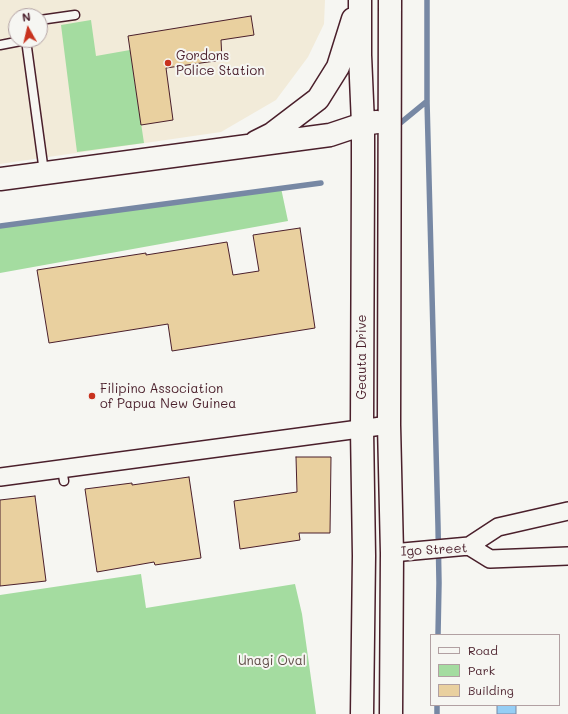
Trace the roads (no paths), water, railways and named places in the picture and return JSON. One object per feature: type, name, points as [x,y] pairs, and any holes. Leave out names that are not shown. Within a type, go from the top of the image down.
[{"type":"main road","name":"Geauta Drive","points":[[360,0],[360,55],[363,124],[362,429],[364,556],[362,714]]},
{"type":"main road","points":[[246,147],[272,134],[318,99],[338,67],[360,0]]},
{"type":"main road","name":"Geauta Drive","points":[[390,0],[389,425],[401,552],[391,714]]},
{"type":"main road","points":[[0,179],[330,135],[363,124],[390,121]]},
{"type":"main road","points":[[330,135],[354,152],[363,166]]},
{"type":"street","points":[[0,477],[63,475],[389,425]]},
{"type":"street","points":[[470,546],[498,527],[568,511]]},
{"type":"street","name":"Igo Street","points":[[401,552],[470,546],[490,559],[568,556]]},
{"type":"lane","points":[[48,19],[75,15]]},
{"type":"lane","points":[[27,48],[44,173]]},
{"type":"water","points":[[497,706],[516,706],[516,714],[497,714]]},
{"type":"waterway","points":[[427,0],[427,101],[439,583],[438,634]]},
{"type":"waterway","points":[[399,124],[427,101]]},
{"type":"waterway","points":[[0,226],[321,183]]},
{"type":"waterway","points":[[437,706],[437,714]]},
{"type":"place","name":"Gordons Police Station","points":[[168,63]]},
{"type":"place","name":"Filipino Association of Papua New Guinea","points":[[92,396]]},
{"type":"park label","name":"Unagi Oval","points":[[272,661]]}]
